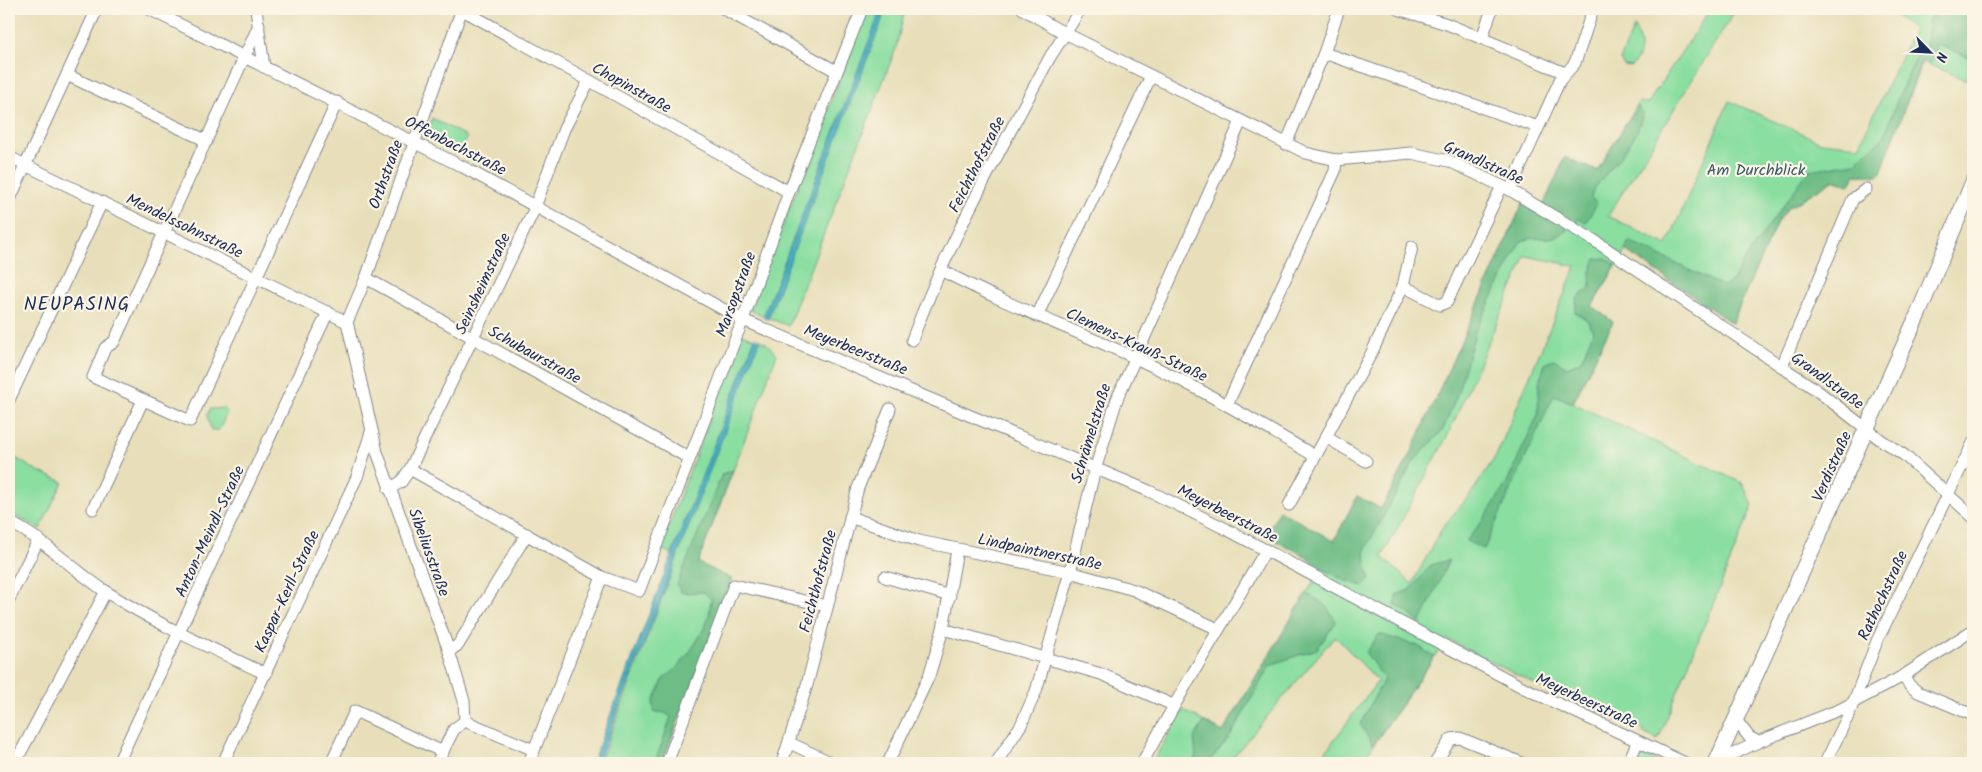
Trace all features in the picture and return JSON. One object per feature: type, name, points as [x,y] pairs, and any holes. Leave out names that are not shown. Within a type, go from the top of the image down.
[{"type":"main road","name":"Verdistraße","points":[[1716,763],[1867,428],[1973,182]]},
{"type":"street","points":[[9,201],[97,9]]},
{"type":"street","name":"Offenbachstraße","points":[[149,9],[337,102],[535,204],[748,322]]},
{"type":"street","points":[[256,9],[264,67]]},
{"type":"street","name":"Chopinstraße","points":[[461,9],[789,192]]},
{"type":"street","name":"Orthstraße","points":[[347,322],[366,278],[461,9]]},
{"type":"street","points":[[724,9],[836,71]]},
{"type":"street","name":"Marsopstraße","points":[[602,577],[639,590],[689,458],[748,322],[789,192],[862,9]]},
{"type":"street","name":"Grandlstraße","points":[[1023,9],[1065,33],[1306,153],[1336,160],[1412,153],[1449,161],[1506,188],[1595,240],[1782,366],[1904,455],[1973,517]]},
{"type":"street","name":"Feichthofstraße","points":[[912,340],[941,270],[990,168],[1080,9]]},
{"type":"street","points":[[1286,144],[1324,53],[1338,9]]},
{"type":"street","points":[[1398,9],[1447,24],[1566,73]]},
{"type":"street","points":[[1482,38],[1492,9]]},
{"type":"street","points":[[1403,286],[1440,305],[1447,302],[1566,73],[1575,62],[1593,9]]},
{"type":"street","points":[[259,25],[114,342],[106,348],[93,377],[190,421],[337,102]]},
{"type":"street","points":[[1324,53],[1538,127]]},
{"type":"street","points":[[67,75],[207,140]]},
{"type":"street","points":[[1038,316],[1151,76]]},
{"type":"street","name":"Seinsheimstraße","points":[[389,489],[401,482],[410,470],[474,338],[535,204],[564,129],[589,81]]},
{"type":"street","name":"Schrämelstraße","points":[[996,763],[1021,724],[1036,691],[1116,399],[1241,121]]},
{"type":"street","name":"Mendelssohnstraße","points":[[9,157],[347,322]]},
{"type":"street","points":[[1227,405],[1331,180],[1336,160]]},
{"type":"street","points":[[1782,366],[1853,199],[1866,189]]},
{"type":"street","points":[[9,400],[102,202]]},
{"type":"street","points":[[1289,505],[1371,354],[1403,286],[1412,247]]},
{"type":"street","name":"Clemens-Krauß-Straße","points":[[941,270],[985,294],[1134,357],[1227,405],[1315,456]]},
{"type":"street","name":"Schubaurstraße","points":[[366,278],[689,458]]},
{"type":"street","name":"Anton-Meindl-Straße","points":[[118,763],[328,312]]},
{"type":"street","name":"Sibeliusstraße","points":[[347,322],[372,431],[389,489],[449,651],[464,701],[465,721]]},
{"type":"street","name":"Meyerbeerstraße","points":[[748,322],[1096,467],[1195,513],[1522,688],[1685,763]]},
{"type":"street","points":[[92,509],[143,400]]},
{"type":"street","name":"Feichthofstraße","points":[[782,763],[790,743],[858,488],[890,409]]},
{"type":"street","name":"Kaspar-Kerll-Straße","points":[[223,763],[357,477],[372,431]]},
{"type":"street","points":[[1326,437],[1366,461]]},
{"type":"street","name":"Rathochstraße","points":[[1829,762],[1877,642],[1973,443]]},
{"type":"street","points":[[410,470],[602,577],[529,763]]},
{"type":"street","name":"Lindpaintnerstraße","points":[[850,517],[901,535],[957,550],[1070,572],[1134,590],[1218,629]]},
{"type":"street","points":[[9,522],[39,539],[77,571],[106,592],[143,614],[266,674]]},
{"type":"street","points":[[449,651],[458,645],[527,534]]},
{"type":"street","points":[[9,599],[39,539]]},
{"type":"street","points":[[888,763],[929,676],[943,629],[957,550]]},
{"type":"street","points":[[1142,763],[1173,705],[1266,550]]},
{"type":"street","points":[[885,577],[950,596]]},
{"type":"street","points":[[667,763],[734,585],[827,606]]},
{"type":"street","points":[[15,763],[106,592]]},
{"type":"street","points":[[943,629],[1046,657],[1108,677],[1173,705]]},
{"type":"street","points":[[1716,763],[1758,742],[1841,709],[1903,676],[1973,630]]},
{"type":"street","points":[[1903,676],[1910,686],[1918,692],[1973,715]]},
{"type":"street","points":[[331,763],[355,712],[442,752]]},
{"type":"street","points":[[1736,720],[1749,737],[1758,742]]},
{"type":"street","points":[[437,763],[454,729],[465,721],[534,750]]},
{"type":"street","points":[[1435,763],[1451,739],[1460,738],[1522,763]]},
{"type":"street","points":[[1628,763],[1638,741]]},
{"type":"street","points":[[790,743],[832,763]]},
{"type":"green space","points":[[867,9],[905,9],[896,48],[788,326],[750,310]]},
{"type":"green space","name":"Am Durchblick","points":[[1710,9],[1736,9],[1608,216],[1667,245],[1729,101],[1821,142],[1859,146],[1914,29],[1886,9],[1973,9],[1973,62],[1967,80],[1922,62],[1879,175],[1855,175],[1849,185],[1833,180],[1788,208],[1777,222],[1732,323],[1626,250],[1592,306],[1613,322],[1573,403],[1742,483],[1753,505],[1658,740],[1643,733],[1644,729],[1636,726],[1635,729],[1541,687],[1447,639],[1361,763],[1317,763],[1378,681],[1335,636],[1228,763],[1152,763],[1183,710],[1223,732],[1315,579],[1357,496],[1381,509],[1410,456],[1523,203],[1540,213],[1565,157],[1597,171],[1639,102],[1648,103]],"holes":[[[1526,256],[1576,266],[1497,454],[1473,491],[1442,528],[1412,584],[1382,557],[1448,435]]]},
{"type":"green space","points":[[1942,9],[1973,9],[1973,57],[1971,58],[1938,45],[1931,63],[1922,60],[1879,175],[1855,175],[1849,185],[1833,180],[1788,208],[1777,222],[1732,323],[1625,250],[1629,241],[1723,286],[1734,280],[1742,263],[1809,170],[1855,163],[1884,137],[1900,92],[1918,55],[1925,48],[1929,19]]},
{"type":"green space","points":[[1634,27],[1640,43],[1638,58],[1631,67],[1624,66],[1620,60]]},
{"type":"green space","points":[[1637,106],[1643,112],[1640,123],[1629,144],[1593,191],[1591,197],[1597,204],[1585,223],[1579,219],[1565,232],[1552,238],[1530,239],[1520,242],[1476,330],[1458,392],[1443,430],[1414,461],[1365,550],[1366,567],[1371,578],[1364,586],[1346,581],[1312,563],[1306,556],[1266,536],[1279,510],[1334,541],[1357,496],[1381,509],[1410,456],[1523,203],[1540,213],[1565,157],[1597,171]]},
{"type":"green space","points":[[432,118],[467,137],[459,153],[446,146],[446,142],[437,137],[434,140],[427,135]]},
{"type":"green space","points":[[1606,258],[1616,265],[1592,306],[1613,322],[1573,403],[1554,395],[1484,549],[1466,541],[1484,519],[1507,483],[1538,415],[1539,383],[1545,364],[1554,359],[1567,367],[1581,361],[1593,332],[1589,321],[1575,312],[1577,298],[1591,287],[1590,274],[1596,259]]},
{"type":"green space","points":[[742,334],[766,343],[777,354],[698,563],[732,579],[662,763],[600,763],[678,556],[660,549]]},
{"type":"green space","points":[[224,408],[227,413],[219,430],[211,430],[207,415],[210,409]]},
{"type":"green space","points":[[9,454],[34,469],[63,482],[40,529],[9,513]]},
{"type":"green space","points":[[733,470],[698,563],[732,579],[662,763],[655,763],[671,717],[665,713],[655,712],[653,703],[664,678],[683,661],[696,643],[710,612],[711,599],[704,592],[682,593],[677,585],[722,474]]},
{"type":"green space","points":[[1449,560],[1420,624],[1407,612],[1395,605],[1398,594],[1410,590],[1431,565]]},
{"type":"green space","points":[[1306,594],[1324,605],[1336,622],[1317,649],[1270,665],[1230,737],[1208,763],[1193,763],[1196,758],[1194,738],[1204,722],[1223,732]]},
{"type":"green space","points":[[1379,634],[1418,646],[1434,657],[1373,745],[1360,724],[1384,679],[1366,653]]},
{"type":"green space","points":[[1643,755],[1661,763],[1634,763],[1636,759]]},
{"type":"water","points":[[880,9],[885,9],[882,20],[598,763],[592,763],[877,20]]},
{"type":"pier","points":[[761,317],[770,321],[762,340],[753,336]]},
{"type":"district","name":"NEUPASING","points":[[77,303]]}]
